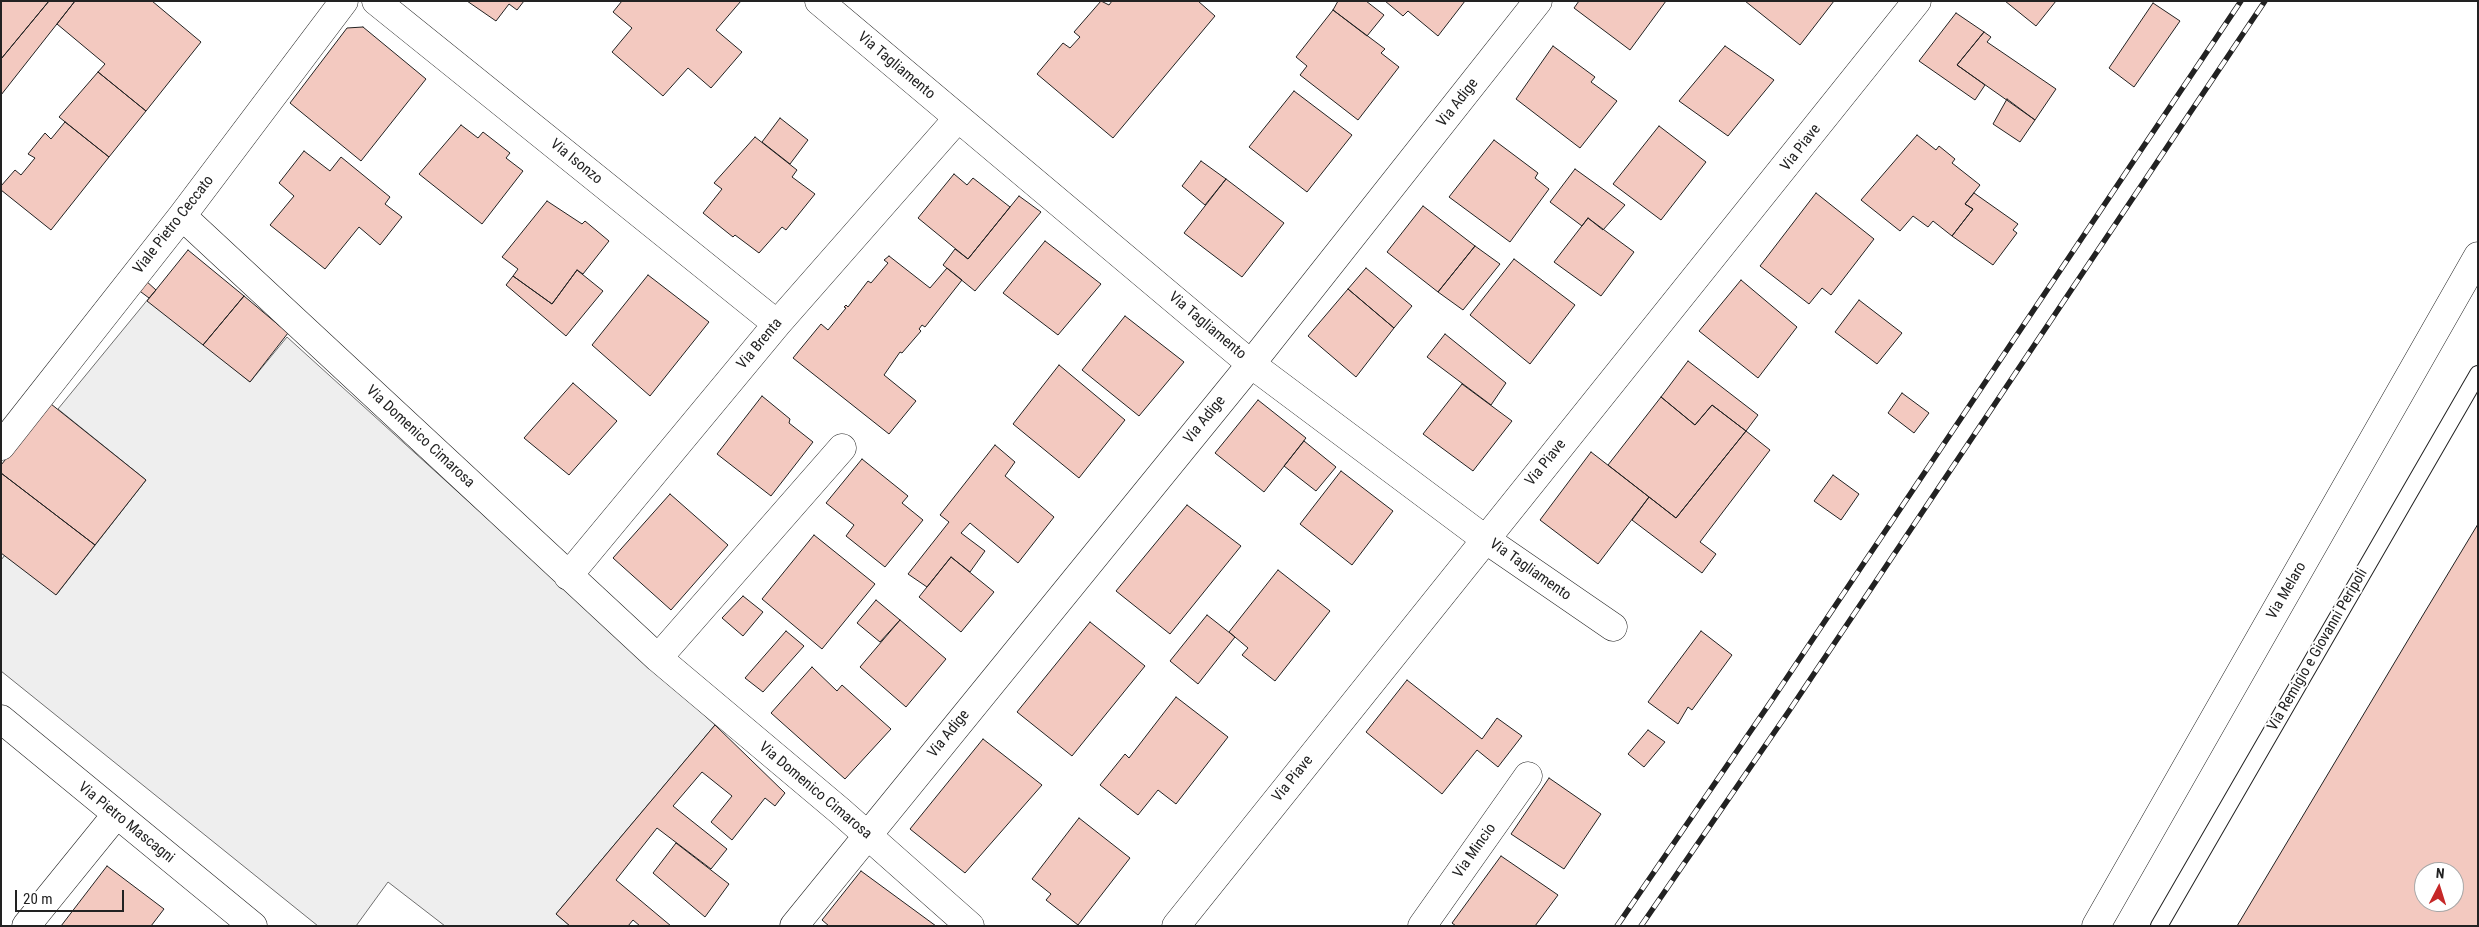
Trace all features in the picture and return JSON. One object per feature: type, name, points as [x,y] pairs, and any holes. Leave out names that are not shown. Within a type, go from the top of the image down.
[{"type":"street","name":"Viale Pietro Ceccato","points":[[1,446],[182,216],[344,1]]},
{"type":"street","name":"Via Isonzo","points":[[376,1],[777,324]]},
{"type":"street","name":"Via Tagliamento","points":[[819,1],[1251,364],[1485,539],[1613,628]]},
{"type":"street","name":"Via Adige","points":[[794,926],[1251,364],[1538,1]]},
{"type":"street","name":"Via Piave","points":[[1176,926],[1917,1]]},
{"type":"street","name":"Via Brenta","points":[[568,576],[777,324],[958,118]]},
{"type":"street","name":"Via Domenico Cimarosa","points":[[182,216],[658,658],[867,834],[970,926]]},
{"type":"street","name":"Via Melaro","points":[[2096,926],[2478,256]]},
{"type":"street","points":[[658,658],[842,448]]},
{"type":"street","name":"Via Pietro Mascagni","points":[[1,719],[253,926]]},
{"type":"street","name":"Via Mincio","points":[[1422,926],[1528,776]]},
{"type":"street","points":[[26,926],[116,815]]},
{"type":"lane","name":"Via Remigio e Giovanni Peripoli","points":[[2159,926],[2478,374]]},
{"type":"shaded area","points":[[149,298],[250,382],[287,337],[715,725],[556,914],[570,926],[445,926],[388,882],[356,926],[318,926],[1,671],[1,560],[5,555],[57,594],[146,480],[58,409]]},
{"type":"building","points":[[1,1],[49,1],[1,59]]},
{"type":"building","points":[[49,1],[75,1],[1,95],[1,59]]},
{"type":"building","points":[[75,1],[152,1],[201,42],[146,111],[98,72],[105,64],[57,24]]},
{"type":"building","points":[[467,1],[524,1],[517,10],[509,4],[496,21]]},
{"type":"building","points":[[622,1],[741,1],[716,30],[742,52],[711,88],[688,68],[663,96],[612,52],[632,28],[613,12]]},
{"type":"building","points":[[1101,1],[1109,5],[1112,1],[1198,1],[1215,16],[1113,138],[1037,74],[1063,43],[1070,48],[1080,37],[1074,32]]},
{"type":"building","points":[[1338,1],[1366,1],[1384,15],[1367,36],[1333,10]]},
{"type":"building","points":[[1385,1],[1465,1],[1438,36],[1408,11],[1403,16]]},
{"type":"building","points":[[1579,1],[1666,1],[1630,50],[1574,8]]},
{"type":"building","points":[[1745,1],[1834,1],[1800,45]]},
{"type":"building","points":[[2005,1],[2056,1],[2036,26]]},
{"type":"building","points":[[2153,3],[2180,21],[2134,87],[2109,68]]},
{"type":"building","points":[[1333,10],[1385,49],[1381,53],[1399,67],[1358,120],[1300,75],[1307,66],[1296,57]]},
{"type":"building","points":[[1956,13],[1984,32],[1957,65],[1985,85],[1975,100],[1919,61]]},
{"type":"building","points":[[363,27],[426,79],[361,161],[290,103],[347,28]]},
{"type":"building","points":[[1984,32],[1991,37],[1987,42],[2056,89],[2035,120],[1957,65]]},
{"type":"building","points":[[1553,46],[1595,77],[1591,82],[1617,101],[1580,148],[1516,99]]},
{"type":"building","points":[[1725,46],[1774,80],[1728,136],[1679,101]]},
{"type":"building","points":[[98,72],[146,111],[109,157],[59,117]]},
{"type":"building","points":[[1294,91],[1352,135],[1307,192],[1249,147]]},
{"type":"building","points":[[2007,99],[2035,120],[2020,142],[1993,124]]},
{"type":"building","points":[[780,118],[808,140],[790,164],[762,142]]},
{"type":"building","points":[[65,122],[109,157],[51,230],[1,190],[1,186],[15,170],[21,175],[35,158],[28,154],[45,133],[51,139]]},
{"type":"building","points":[[461,125],[478,138],[483,132],[510,153],[506,158],[523,171],[482,224],[419,174]]},
{"type":"building","points":[[1659,126],[1706,162],[1661,220],[1613,184]]},
{"type":"building","points":[[1917,135],[1936,150],[1939,146],[1955,159],[1952,163],[1980,185],[1965,204],[1973,209],[1952,236],[1933,221],[1928,227],[1913,216],[1900,231],[1861,200]]},
{"type":"building","points":[[755,137],[797,170],[792,177],[815,194],[786,230],[782,227],[759,253],[735,235],[733,237],[703,213],[722,189],[714,183]]},
{"type":"building","points":[[1494,140],[1538,173],[1535,178],[1549,189],[1510,242],[1449,197]]},
{"type":"building","points":[[304,151],[330,171],[341,157],[390,197],[385,204],[402,217],[380,245],[359,227],[325,269],[270,225],[294,196],[279,183]]},
{"type":"building","points":[[1201,161],[1226,179],[1205,205],[1182,186]]},
{"type":"building","points":[[1575,169],[1625,205],[1603,230],[1588,218],[1582,226],[1550,202]]},
{"type":"building","points":[[954,174],[967,185],[973,178],[1010,207],[968,259],[918,218]]},
{"type":"building","points":[[1226,179],[1284,223],[1242,277],[1184,233]]},
{"type":"building","points":[[1816,193],[1874,239],[1831,295],[1822,288],[1809,304],[1760,266]]},
{"type":"building","points":[[1974,193],[2018,224],[2013,230],[2017,233],[1993,265],[1952,236],[1973,209],[1965,204]]},
{"type":"building","points":[[1019,196],[1041,212],[975,291],[943,265],[955,249],[968,259]]},
{"type":"building","points":[[547,201],[582,224],[585,221],[609,241],[583,274],[577,270],[552,304],[513,276],[518,269],[502,257]]},
{"type":"building","points":[[1423,206],[1475,246],[1438,292],[1387,252]]},
{"type":"building","points":[[1588,218],[1634,252],[1601,296],[1554,262]]},
{"type":"building","points":[[1045,241],[1101,284],[1058,335],[1003,293]]},
{"type":"building","points":[[1475,246],[1500,264],[1463,310],[1438,292]]},
{"type":"building","points":[[188,250],[244,296],[203,345],[147,301]]},
{"type":"building","points":[[889,256],[930,288],[947,268],[962,280],[925,327],[922,325],[919,329],[921,331],[902,353],[900,352],[884,375],[916,401],[889,434],[793,358],[821,324],[828,330],[846,308],[844,307],[846,305],[848,307],[868,281],[871,283],[888,263],[884,260]]},
{"type":"building","points":[[1514,259],[1575,305],[1530,364],[1470,315]]},
{"type":"building","points":[[1366,268],[1412,306],[1394,328],[1348,289]]},
{"type":"building","points":[[577,270],[603,291],[566,336],[506,285],[513,276],[552,304]]},
{"type":"building","points":[[648,275],[709,322],[650,396],[592,345]]},
{"type":"building","points":[[145,280],[156,290],[149,298],[137,289]]},
{"type":"building","points":[[1741,280],[1797,327],[1758,378],[1699,331]]},
{"type":"building","points":[[1348,289],[1394,328],[1356,377],[1308,336]]},
{"type":"building","points":[[244,296],[288,333],[250,382],[203,345]]},
{"type":"building","points":[[1859,300],[1902,333],[1877,364],[1835,332]]},
{"type":"building","points":[[1125,316],[1184,362],[1139,416],[1082,370]]},
{"type":"building","points":[[1445,334],[1506,383],[1491,405],[1427,357]]},
{"type":"building","points":[[1688,361],[1758,415],[1746,431],[1712,405],[1695,425],[1661,397]]},
{"type":"building","points":[[1059,365],[1125,420],[1079,478],[1013,424]]},
{"type":"building","points":[[573,383],[617,421],[569,475],[524,438]]},
{"type":"building","points":[[1462,384],[1512,421],[1473,471],[1423,434]]},
{"type":"building","points":[[1902,393],[1929,413],[1914,433],[1888,413]]},
{"type":"building","points":[[762,396],[790,419],[789,423],[813,442],[771,496],[717,454]]},
{"type":"building","points":[[1661,397],[1695,425],[1712,405],[1746,431],[1676,518],[1608,465]]},
{"type":"building","points":[[1258,400],[1306,438],[1264,492],[1215,453]]},
{"type":"building","points":[[51,404],[146,480],[95,545],[1,473],[1,465]]},
{"type":"building","points":[[1746,431],[1770,450],[1700,542],[1716,554],[1702,573],[1632,520],[1649,497],[1676,518]]},
{"type":"building","points":[[1304,441],[1336,467],[1316,491],[1284,466]]},
{"type":"building","points":[[995,445],[1015,462],[1005,476],[1054,517],[1018,563],[970,523],[961,533],[985,551],[970,572],[951,557],[927,587],[908,574],[949,522],[940,515]]},
{"type":"building","points":[[1591,452],[1649,497],[1598,564],[1540,520]]},
{"type":"building","points":[[862,459],[908,496],[902,503],[923,520],[885,567],[846,536],[854,525],[826,503]]},
{"type":"building","points":[[1341,471],[1393,511],[1352,565],[1300,524]]},
{"type":"building","points":[[1,473],[95,545],[56,595],[1,553]]},
{"type":"building","points":[[1833,475],[1859,494],[1841,520],[1814,501]]},
{"type":"building","points":[[670,494],[728,545],[671,610],[613,558]]},
{"type":"building","points":[[1187,505],[1241,546],[1170,634],[1116,591]]},
{"type":"building","points":[[2478,524],[2478,926],[2237,926],[2420,620]]},
{"type":"building","points":[[814,535],[875,584],[822,649],[762,599]]},
{"type":"building","points":[[951,557],[994,592],[961,632],[919,597]]},
{"type":"building","points":[[1278,570],[1330,611],[1275,681],[1242,655],[1248,648],[1229,632]]},
{"type":"building","points":[[743,596],[763,612],[743,636],[722,618]]},
{"type":"building","points":[[876,600],[900,620],[880,642],[857,623]]},
{"type":"building","points":[[1207,615],[1235,637],[1198,684],[1170,661]]},
{"type":"building","points":[[900,620],[946,659],[906,707],[860,667]]},
{"type":"building","points":[[1090,622],[1145,666],[1072,756],[1017,712]]},
{"type":"building","points":[[786,631],[804,646],[763,692],[745,678]]},
{"type":"building","points":[[1701,631],[1732,655],[1692,710],[1688,707],[1678,724],[1648,702]]},
{"type":"building","points":[[812,667],[837,691],[842,685],[891,729],[845,779],[771,713]]},
{"type":"building","points":[[1407,680],[1482,739],[1497,718],[1522,736],[1498,767],[1477,750],[1442,794],[1366,732]]},
{"type":"building","points":[[1176,697],[1228,737],[1176,804],[1158,790],[1138,815],[1100,785],[1125,754],[1129,758]]},
{"type":"building","points":[[715,725],[785,793],[775,806],[765,798],[732,840],[711,822],[732,796],[702,772],[673,806],[727,849],[711,869],[657,828],[616,880],[671,926],[640,926],[633,920],[628,926],[570,926],[556,914]]},
{"type":"building","points":[[1648,730],[1665,742],[1644,767],[1628,754]]},
{"type":"building","points":[[983,739],[1042,785],[965,873],[910,829]]},
{"type":"building","points":[[1549,778],[1601,814],[1564,869],[1511,834]]},
{"type":"building","points":[[1079,818],[1130,858],[1078,925],[1046,900],[1051,894],[1032,879]]},
{"type":"building","points":[[676,843],[729,884],[705,917],[653,873]]},
{"type":"building","points":[[1501,856],[1558,895],[1535,926],[1456,926],[1452,923]]},
{"type":"building","points":[[107,866],[164,909],[151,926],[61,926]]},
{"type":"building","points":[[861,871],[936,926],[829,926],[822,920]]},
{"type":"railway","points":[[1617,926],[1774,697],[2241,1]]},
{"type":"railway","points":[[1641,926],[1789,711],[2265,1]]}]
